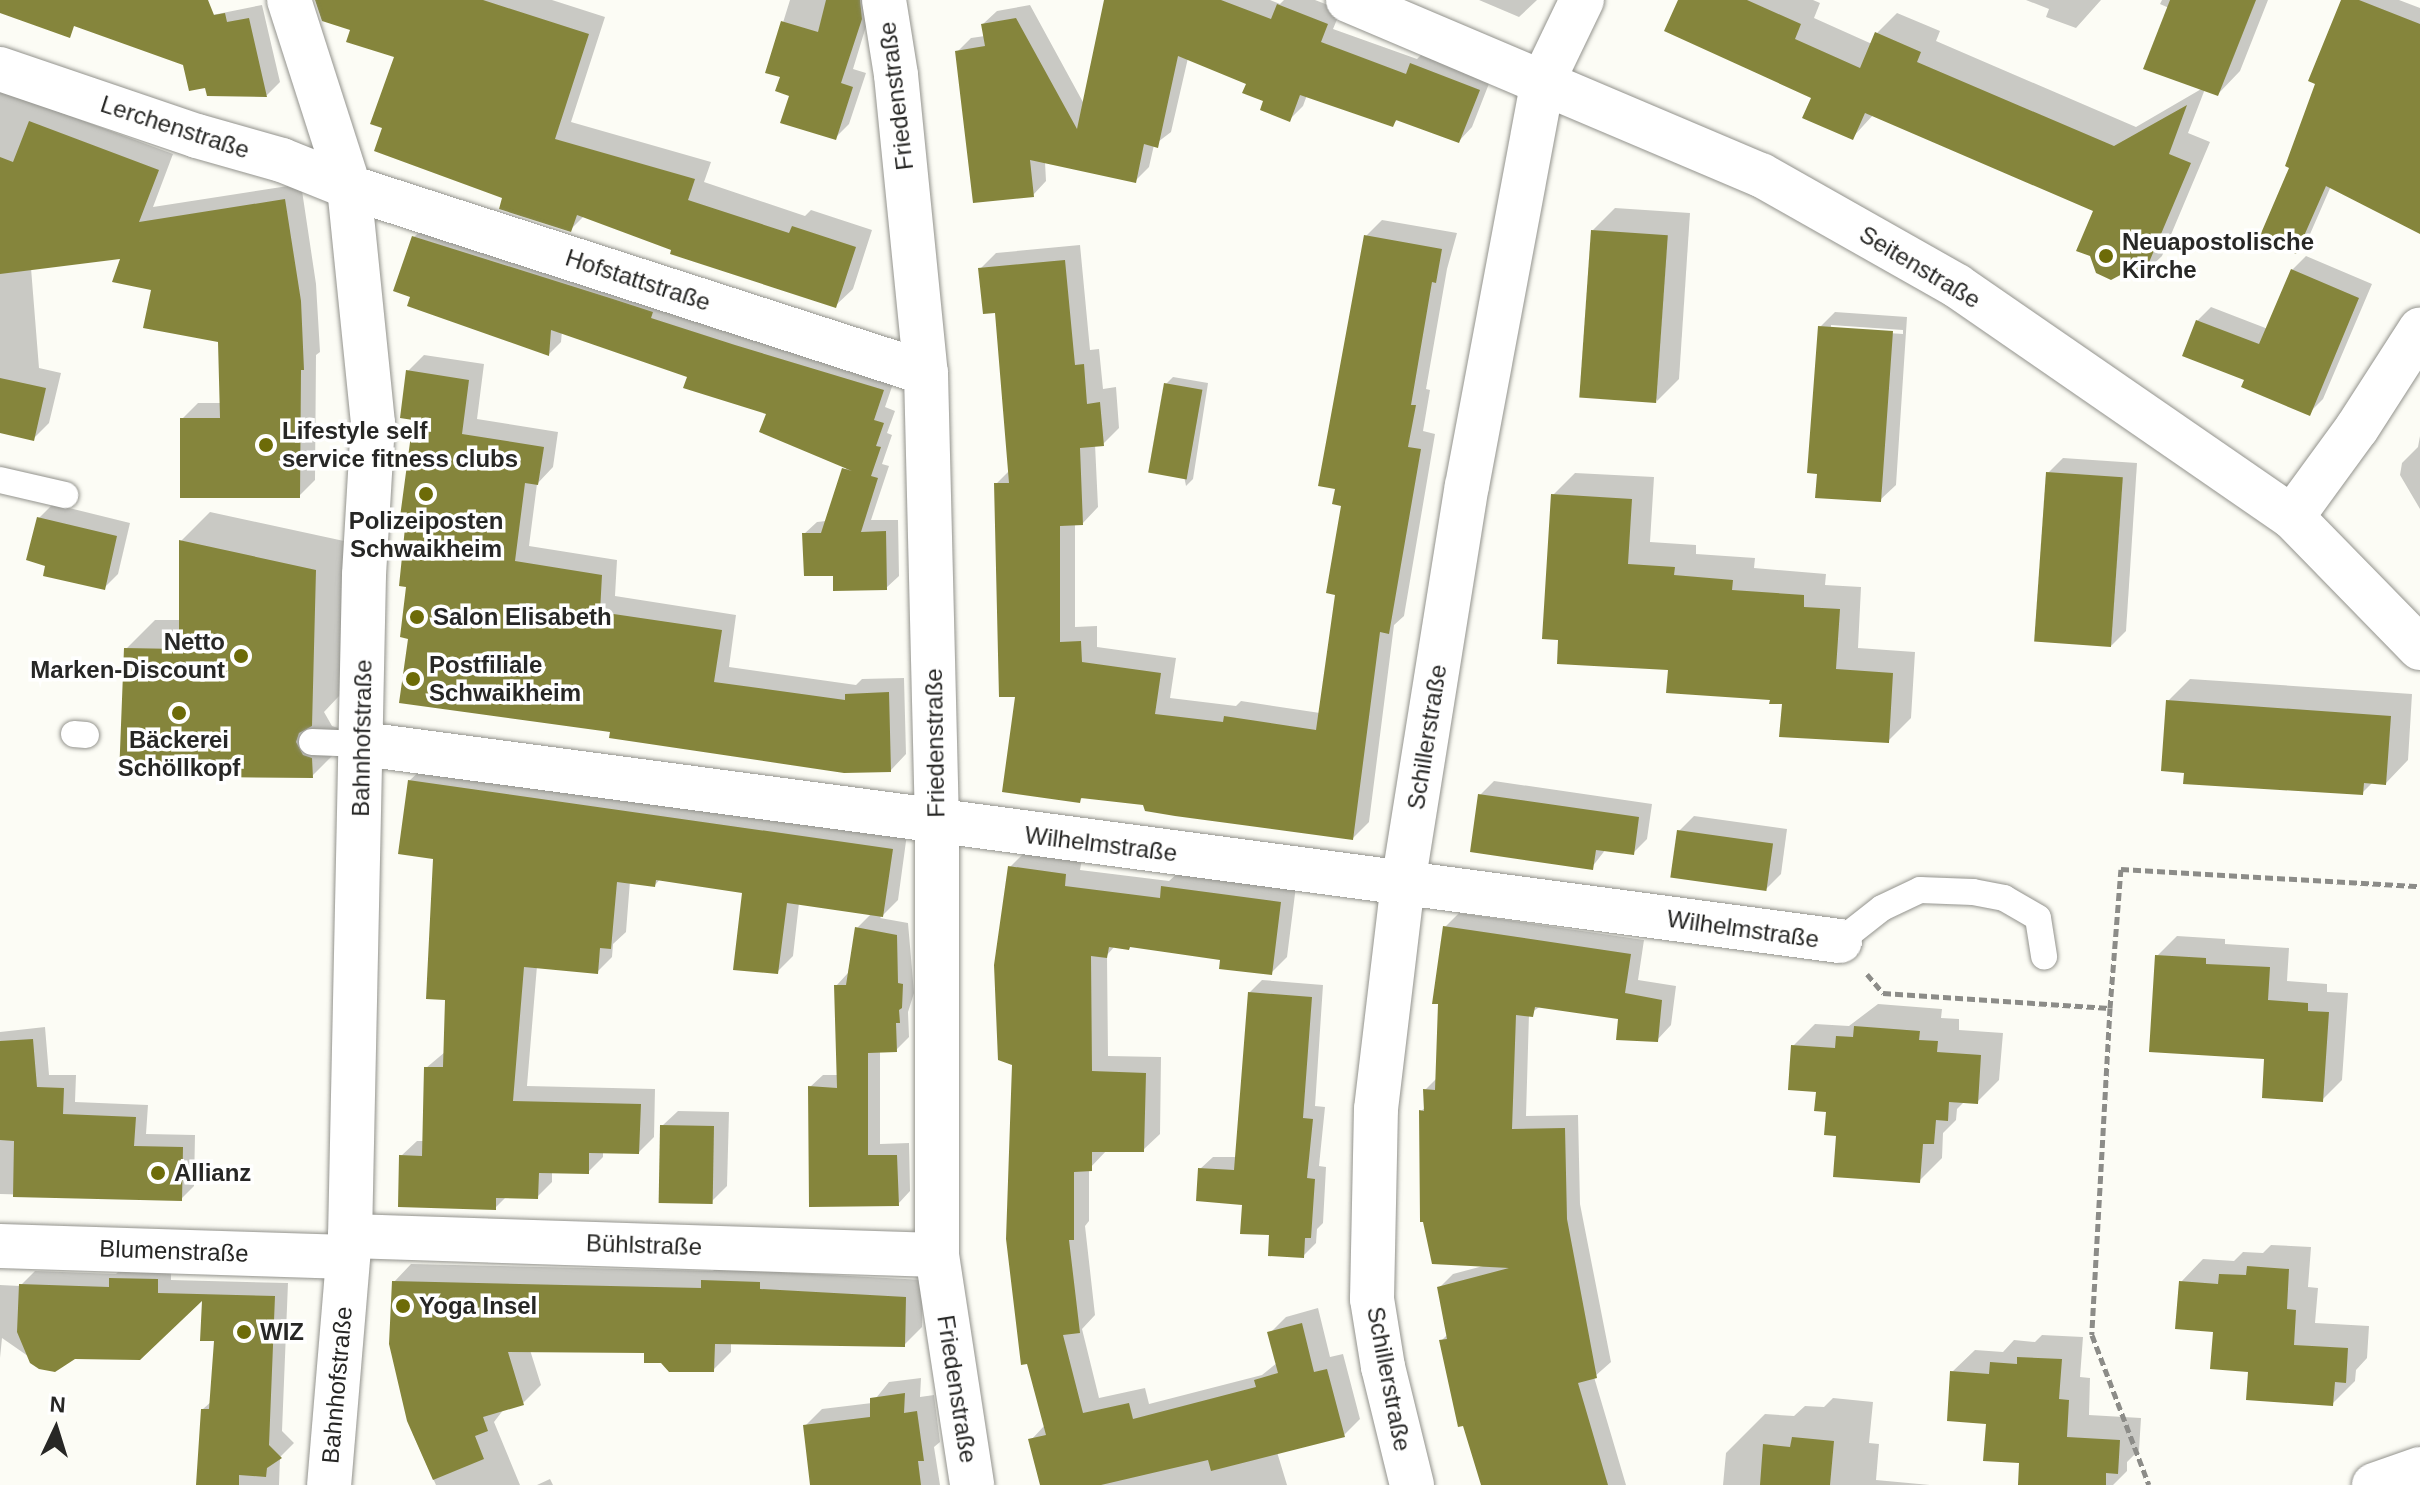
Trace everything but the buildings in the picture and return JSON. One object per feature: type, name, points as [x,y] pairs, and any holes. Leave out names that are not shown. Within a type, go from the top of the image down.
[{"type":"street","name":"Bahnhofstraße","points":[[289,0],[349,187],[373,423],[364,575],[363,744],[349,1246],[329,1485]]},
{"type":"street","name":"Friedenstraße","points":[[884,0],[896,75],[926,373],[937,823],[937,1255],[972,1485]]},
{"type":"street","name":"Seitenstraße","points":[[1348,0],[1761,175],[1957,286],[2292,517],[2420,648]]},
{"type":"street","name":"Schillerstraße","points":[[1412,1485],[1383,1367],[1372,1299],[1376,1109],[1403,884],[1467,486],[1543,81],[1582,0]]},
{"type":"street","name":"Lerchenstraße","points":[[0,69],[197,136],[282,160],[349,187]]},
{"type":"street","name":"Hofstattstraße","points":[[349,187],[926,373]]},
{"type":"street","points":[[2292,517],[2357,428],[2420,330]]},
{"type":"street","name":"Wilhelmstraße","points":[[363,744],[937,823],[1840,941]]},
{"type":"street","name":"Blumenstraße","points":[[0,1246],[349,1246]]},
{"type":"street","name":"Bühlstraße","points":[[349,1246],[937,1255]]},
{"type":"street","points":[[2374,1485],[2420,1469]]},
{"type":"lane","points":[[0,480],[65,495]]},
{"type":"lane","points":[[312,742],[363,744]]},
{"type":"lane","points":[[1840,941],[1882,908],[1920,890],[1973,892],[2004,898],[2038,918],[2044,957]]},
{"type":"path","points":[[2149,1485],[2092,1335],[2121,869],[2420,886]]},
{"type":"path","points":[[1883,993],[2110,1008]]},
{"type":"place","name":"Neuapostolische Kirche","points":[[2106,256]]},
{"type":"place","name":"Lifestyle self service fitness clubs","points":[[266,445]]},
{"type":"place","name":"Polizeiposten Schwaikheim","points":[[426,494]]},
{"type":"place","name":"Salon Elisabeth","points":[[417,617]]},
{"type":"place","name":"Netto Marken-Discount","points":[[241,656]]},
{"type":"place","name":"Postfiliale Schwaikheim","points":[[413,679]]},
{"type":"place","name":"Bäckerei Schöllkopf","points":[[179,713]]},
{"type":"place","name":"Allianz","points":[[158,1173]]},
{"type":"place","name":"Yoga Insel","points":[[403,1306]]},
{"type":"place","name":"WIZ","points":[[244,1332]]}]
